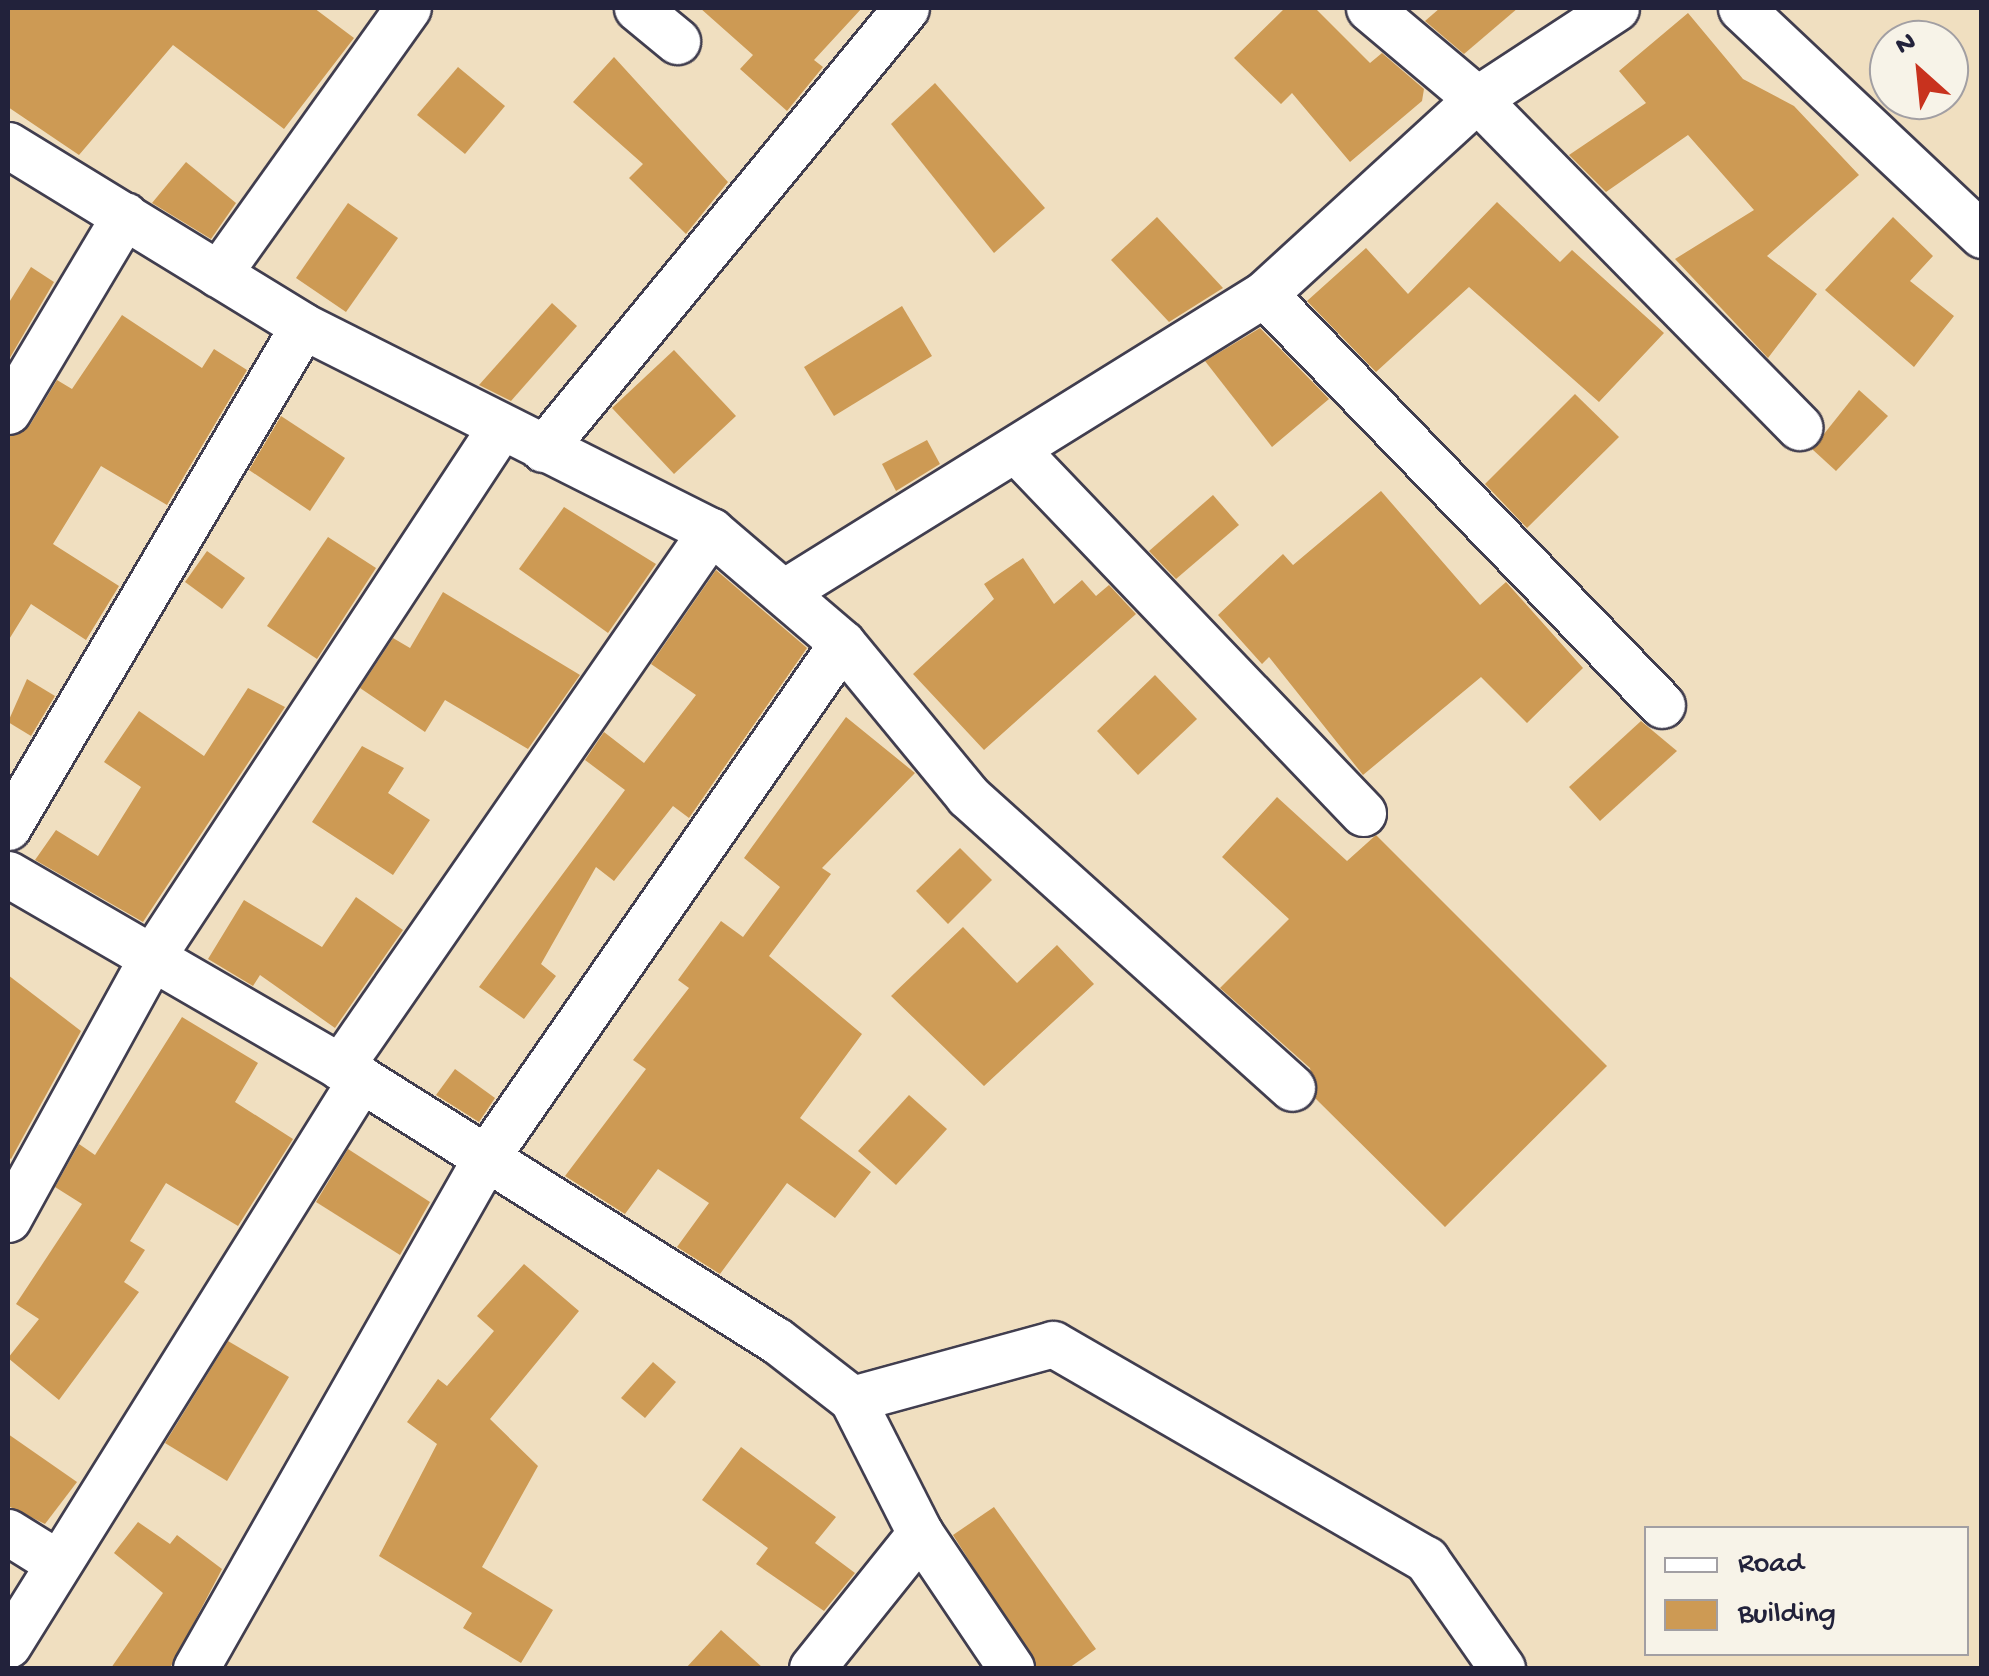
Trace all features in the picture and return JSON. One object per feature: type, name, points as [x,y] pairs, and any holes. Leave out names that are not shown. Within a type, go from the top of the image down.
[{"type":"street","points":[[218,274],[408,8]]},
{"type":"street","points":[[637,8],[678,40]]},
{"type":"street","points":[[543,450],[906,8]]},
{"type":"street","points":[[1369,8],[1477,99],[1799,427]]},
{"type":"street","points":[[787,590],[1018,453],[1264,294],[1477,99],[1616,8]]},
{"type":"street","points":[[1741,8],[1982,236]]},
{"type":"street","points":[[8,145],[303,326],[498,431],[712,531],[787,590],[842,643],[968,796],[1292,1088]]},
{"type":"street","points":[[8,411],[126,215]]},
{"type":"street","points":[[1264,294],[1662,705]]},
{"type":"street","points":[[8,827],[303,326]]},
{"type":"street","points":[[8,1219],[152,958],[498,431]]},
{"type":"street","points":[[1018,453],[1362,813]]},
{"type":"street","points":[[8,1645],[351,1073],[712,531]]},
{"type":"street","points":[[196,1668],[485,1159],[842,643]]},
{"type":"street","points":[[8,874],[351,1073],[776,1340],[852,1399],[920,1533],[1011,1668]]},
{"type":"street","points":[[852,1399],[1053,1344],[1426,1559],[1502,1668]]},
{"type":"street","points":[[8,1532],[56,1562]]},
{"type":"street","points":[[812,1668],[920,1533]]},
{"type":"building","points":[[8,8],[314,8],[354,38],[284,129],[173,45],[79,155],[8,107]]},
{"type":"building","points":[[700,8],[862,8],[814,60],[823,67],[787,111],[740,69],[753,55]]},
{"type":"building","points":[[1285,8],[1315,8],[1370,63],[1382,53],[1424,89],[1422,101],[1350,162],[1292,93],[1281,104],[1234,58]]},
{"type":"building","points":[[1440,8],[1518,8],[1464,54],[1425,21]]},
{"type":"building","points":[[1688,13],[1743,79],[1794,106],[1859,175],[1767,256],[1817,294],[1768,358],[1675,259],[1754,210],[1688,135],[1606,192],[1569,155],[1646,103],[1619,71]]},
{"type":"building","points":[[614,57],[728,182],[686,234],[629,178],[643,164],[573,102]]},
{"type":"building","points":[[458,67],[505,106],[465,154],[417,115]]},
{"type":"building","points":[[935,83],[1045,208],[994,253],[891,124]]},
{"type":"building","points":[[186,162],[236,203],[211,239],[152,203]]},
{"type":"building","points":[[1497,202],[1560,262],[1572,250],[1664,333],[1599,402],[1469,287],[1376,372],[1307,301],[1366,248],[1408,294]]},
{"type":"building","points":[[348,203],[398,238],[346,312],[296,278]]},
{"type":"building","points":[[1157,217],[1223,288],[1169,322],[1111,260]]},
{"type":"building","points":[[1893,217],[1933,256],[1910,281],[1954,316],[1914,367],[1825,290]]},
{"type":"building","points":[[31,267],[54,282],[8,361],[8,304]]},
{"type":"building","points":[[552,303],[577,326],[511,401],[479,385]]},
{"type":"building","points":[[902,306],[932,356],[834,416],[804,367]]},
{"type":"building","points":[[122,315],[202,368],[214,349],[247,370],[167,505],[101,466],[53,544],[119,586],[86,640],[31,604],[8,641],[8,437],[30,425],[57,380],[72,389]]},
{"type":"building","points":[[1260,328],[1329,399],[1272,447],[1205,361]]},
{"type":"building","points":[[674,350],[736,416],[674,474],[612,408]]},
{"type":"building","points":[[1859,390],[1888,416],[1836,471],[1812,449]]},
{"type":"building","points":[[1575,394],[1619,437],[1527,528],[1485,484]]},
{"type":"building","points":[[281,416],[345,458],[310,511],[249,470]]},
{"type":"building","points":[[927,440],[940,464],[896,491],[882,464]]},
{"type":"building","points":[[1381,491],[1480,605],[1506,582],[1583,668],[1527,723],[1481,677],[1363,775],[1269,657],[1262,664],[1218,615],[1283,554],[1293,565]]},
{"type":"building","points":[[1213,495],[1239,525],[1176,579],[1149,551]]},
{"type":"building","points":[[564,507],[656,564],[608,633],[519,569]]},
{"type":"building","points":[[328,537],[376,568],[317,659],[267,626]]},
{"type":"building","points":[[207,551],[245,578],[222,609],[185,582]]},
{"type":"building","points":[[1023,558],[1054,604],[1082,580],[1096,596],[1109,585],[1136,614],[984,750],[913,674],[994,599],[984,584]]},
{"type":"building","points":[[716,570],[807,648],[689,818],[673,806],[614,881],[596,867],[541,964],[556,976],[524,1019],[479,987],[625,790],[585,760],[604,732],[644,763],[696,695],[651,664]]},
{"type":"building","points":[[443,592],[580,675],[528,749],[445,700],[425,732],[360,688],[393,638],[410,648]]},
{"type":"building","points":[[1155,675],[1197,719],[1138,775],[1097,731]]},
{"type":"building","points":[[27,679],[55,696],[31,736],[8,722]]},
{"type":"building","points":[[248,688],[285,707],[143,922],[35,860],[56,830],[98,856],[141,787],[104,762],[139,711],[204,756]]},
{"type":"building","points":[[846,717],[915,773],[822,868],[831,874],[769,956],[862,1034],[800,1118],[871,1172],[835,1218],[787,1183],[720,1274],[677,1247],[709,1203],[658,1169],[625,1214],[565,1176],[646,1069],[633,1060],[689,988],[678,980],[721,921],[743,937],[780,887],[744,858]]},
{"type":"building","points":[[1641,721],[1677,751],[1600,821],[1569,787]]},
{"type":"building","points":[[362,746],[404,768],[388,793],[430,820],[393,875],[312,822]]},
{"type":"building","points":[[1277,797],[1347,861],[1376,835],[1607,1066],[1445,1227],[1315,1098],[1310,1068],[1220,988],[1289,919],[1222,857]]},
{"type":"building","points":[[960,848],[992,880],[948,924],[916,891]]},
{"type":"building","points":[[356,897],[403,930],[335,1028],[260,975],[253,986],[208,959],[244,900],[322,947]]},
{"type":"building","points":[[963,927],[1017,983],[1057,945],[1094,984],[984,1086],[891,996]]},
{"type":"building","points":[[8,975],[81,1031],[11,1159],[8,1157]]},
{"type":"building","points":[[182,1017],[258,1063],[235,1102],[293,1139],[238,1226],[166,1183],[130,1241],[145,1250],[124,1282],[139,1292],[59,1400],[8,1358],[39,1319],[16,1304],[82,1204],[55,1187],[79,1144],[95,1155]]},
{"type":"building","points":[[455,1069],[495,1098],[479,1122],[436,1095]]},
{"type":"building","points":[[909,1095],[947,1129],[896,1185],[858,1151]]},
{"type":"building","points":[[348,1149],[430,1202],[400,1255],[316,1202]]},
{"type":"building","points":[[524,1264],[579,1311],[490,1419],[538,1466],[482,1567],[553,1610],[521,1663],[463,1628],[472,1613],[379,1556],[437,1444],[407,1422],[438,1379],[447,1386],[494,1331],[477,1316]]},
{"type":"building","points":[[228,1341],[289,1377],[227,1481],[165,1443]]},
{"type":"building","points":[[653,1362],[676,1382],[645,1418],[621,1398]]},
{"type":"building","points":[[8,1434],[77,1482],[45,1524],[8,1506]]},
{"type":"building","points":[[741,1447],[836,1517],[815,1543],[855,1573],[824,1611],[756,1564],[768,1548],[702,1500]]},
{"type":"building","points":[[994,1507],[1096,1649],[1069,1668],[1037,1668],[953,1535]]},
{"type":"building","points":[[138,1522],[170,1544],[177,1535],[222,1569],[170,1668],[111,1668],[163,1593],[114,1553]]},
{"type":"building","points":[[721,1630],[763,1668],[686,1668]]}]
